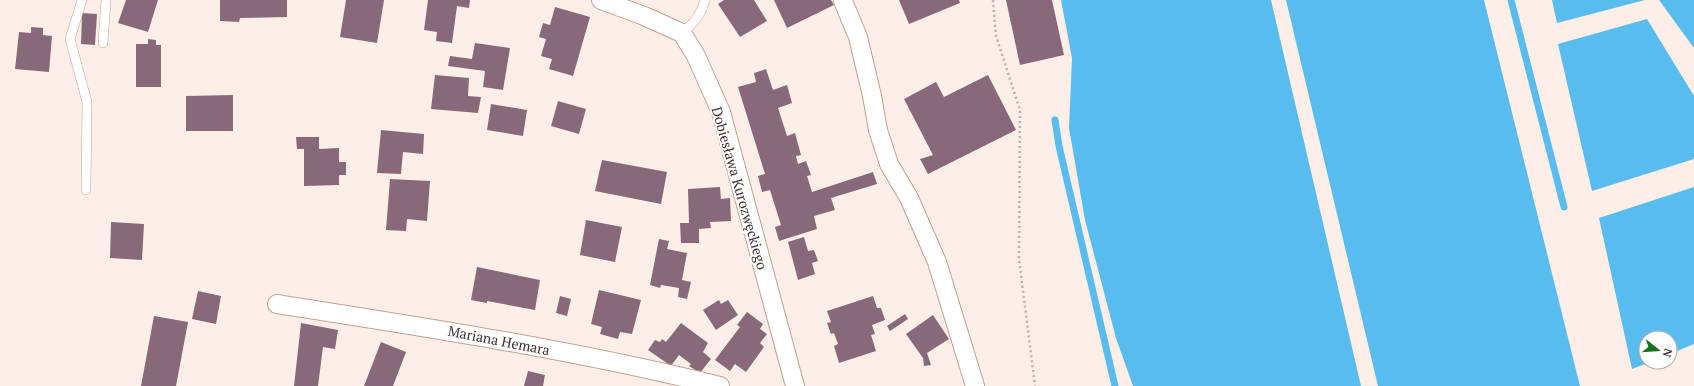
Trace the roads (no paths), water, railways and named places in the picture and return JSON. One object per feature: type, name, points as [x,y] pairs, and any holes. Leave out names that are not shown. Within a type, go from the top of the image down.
[{"type":"street","points":[[601,0],[644,16],[682,33]]},
{"type":"street","points":[[842,1],[858,37],[872,96],[878,130],[889,164],[909,198],[937,262],[975,386]]},
{"type":"street","name":"Dobiesława Kurozwęckiego","points":[[682,33],[696,56],[721,112],[795,386]]},
{"type":"street","name":"Mariana Hemara","points":[[277,304],[440,329],[673,374],[720,386]]},
{"type":"lane","points":[[82,0],[70,39],[87,102],[86,190]]},
{"type":"lane","points":[[103,43],[106,0]]},
{"type":"lane","points":[[682,33],[700,14],[705,0]]},
{"type":"water","points":[[1061,0],[1271,0],[1361,386],[1133,386],[1116,338],[1085,220],[1069,128],[1072,58]]},
{"type":"water","points":[[1286,0],[1484,0],[1580,386],[1378,386]]},
{"type":"water","points":[[1552,0],[1645,0],[1557,23]]},
{"type":"water","points":[[1659,0],[1694,0],[1694,48]]},
{"type":"water","points":[[1647,19],[1694,96],[1694,159],[1592,191],[1558,44]]},
{"type":"water","points":[[1694,187],[1694,344],[1678,351],[1678,330],[1638,330],[1638,367],[1632,369],[1599,218]]},
{"type":"waterway","points":[[1511,0],[1564,207]]},
{"type":"waterway","points":[[1055,120],[1059,146],[1115,386]]}]
